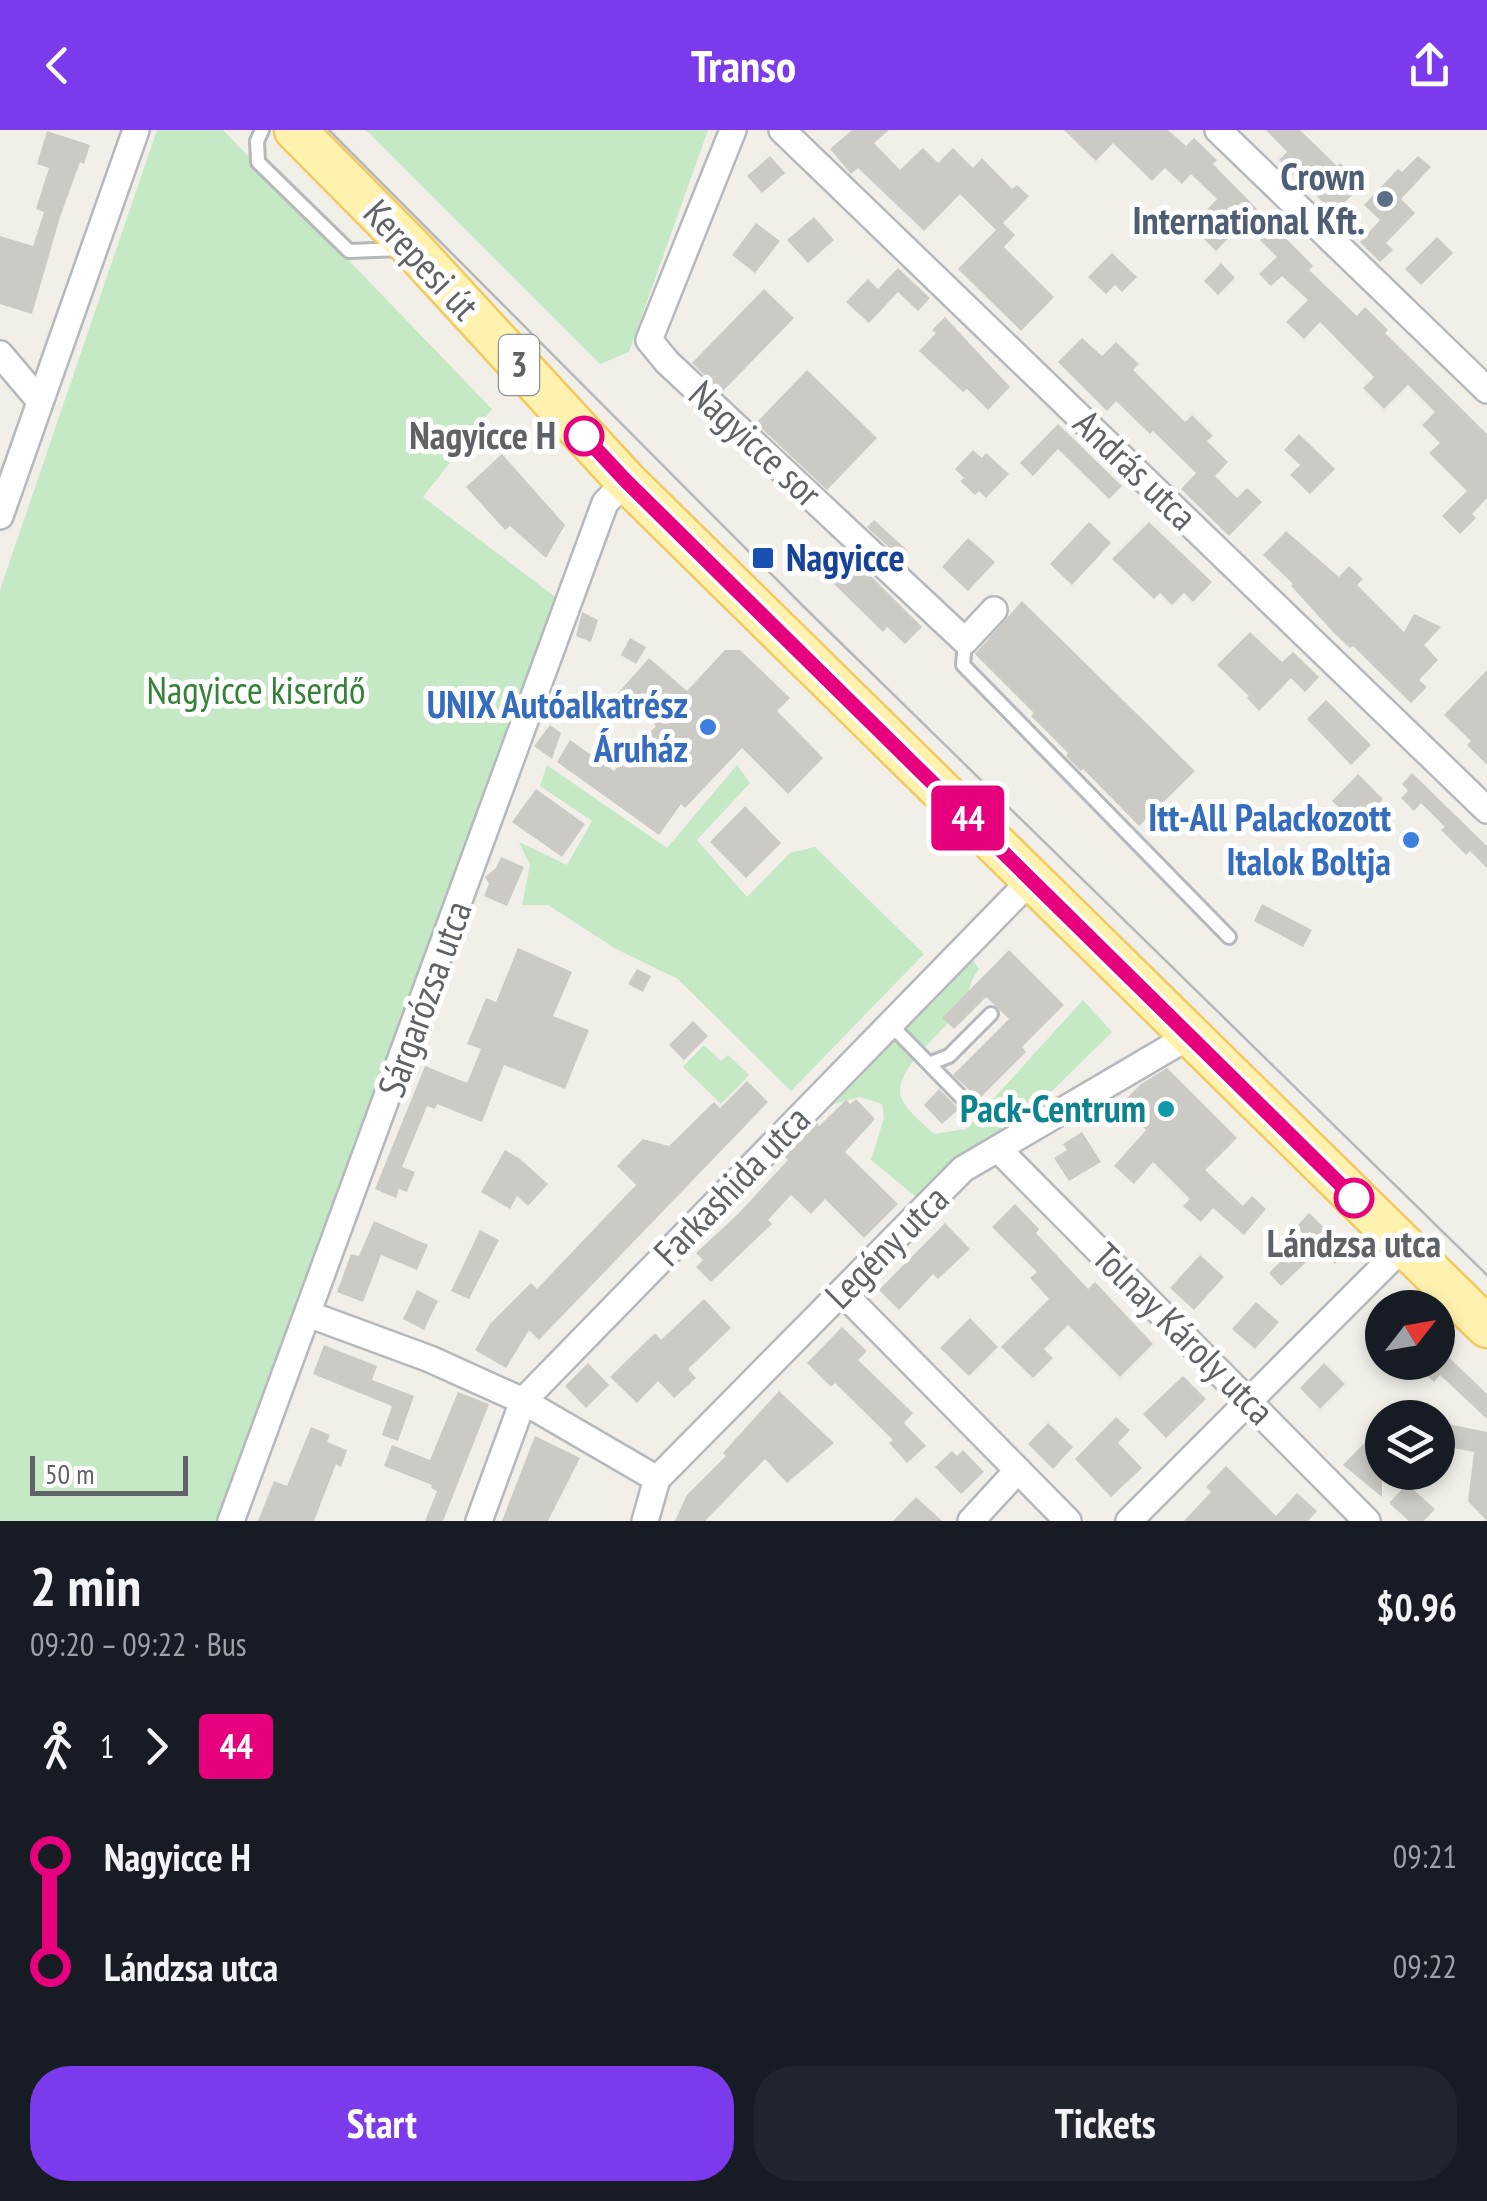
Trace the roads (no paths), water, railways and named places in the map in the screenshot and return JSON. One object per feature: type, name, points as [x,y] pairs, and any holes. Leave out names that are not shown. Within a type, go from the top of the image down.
[{"type":"main road","name":"Kerepesi út","points":[[294,130],[412,248],[626,481]]},
{"type":"main road","name":"3","points":[[626,481],[1487,1327]]},
{"type":"street","points":[[0,516],[136,130]]},
{"type":"street","name":"Nagyicce sor","points":[[733,130],[648,340],[965,640]]},
{"type":"street","name":"András utca","points":[[782,130],[1487,810]]},
{"type":"street","points":[[1218,130],[1487,390]]},
{"type":"street","points":[[0,354],[39,400]]},
{"type":"street","name":"Sárgarózsa utca","points":[[231,1521],[605,502],[626,481]]},
{"type":"street","points":[[965,640],[994,610]]},
{"type":"street","name":"Farkashida utca","points":[[478,1521],[523,1401],[1031,880]]},
{"type":"street","name":"Legény utca","points":[[645,1521],[658,1479],[963,1169],[1188,1036]]},
{"type":"street","name":"Tolnay Károly utca","points":[[998,1149],[1367,1521]]},
{"type":"street","points":[[1130,1521],[1404,1246]]},
{"type":"street","points":[[842,1292],[1068,1521]]},
{"type":"street","points":[[308,1314],[430,1360],[523,1401],[658,1479]]},
{"type":"street","points":[[971,1521],[1018,1470]]},
{"type":"lane","points":[[262,130],[256,140],[258,162],[349,251],[412,248]]},
{"type":"lane","points":[[965,640],[964,665],[1229,937]]},
{"type":"lane","points":[[931,1063],[949,1056],[990,1014]]},
{"type":"lane","points":[[890,1024],[970,1106]]},
{"type":"tram line","points":[[329,130],[802,605],[1487,1275]]},
{"type":"place","name":"Crown International Kft.","points":[[1385,199]]},
{"type":"place","name":"Nagyicce H","points":[[584,436]]},
{"type":"place","name":"Nagyicce","points":[[763,558]]},
{"type":"place","name":"UNIX Autóalkatrész Áruház","points":[[708,727]]},
{"type":"place","name":"Itt-All Palackozott Italok Boltja","points":[[1411,840]]},
{"type":"place","name":"Pack-Centrum","points":[[1166,1109]]},
{"type":"place","name":"Lándzsa utca","points":[[1354,1198]]},
{"type":"park label","name":"Nagyicce kiserdő","points":[[256,691]]}]
